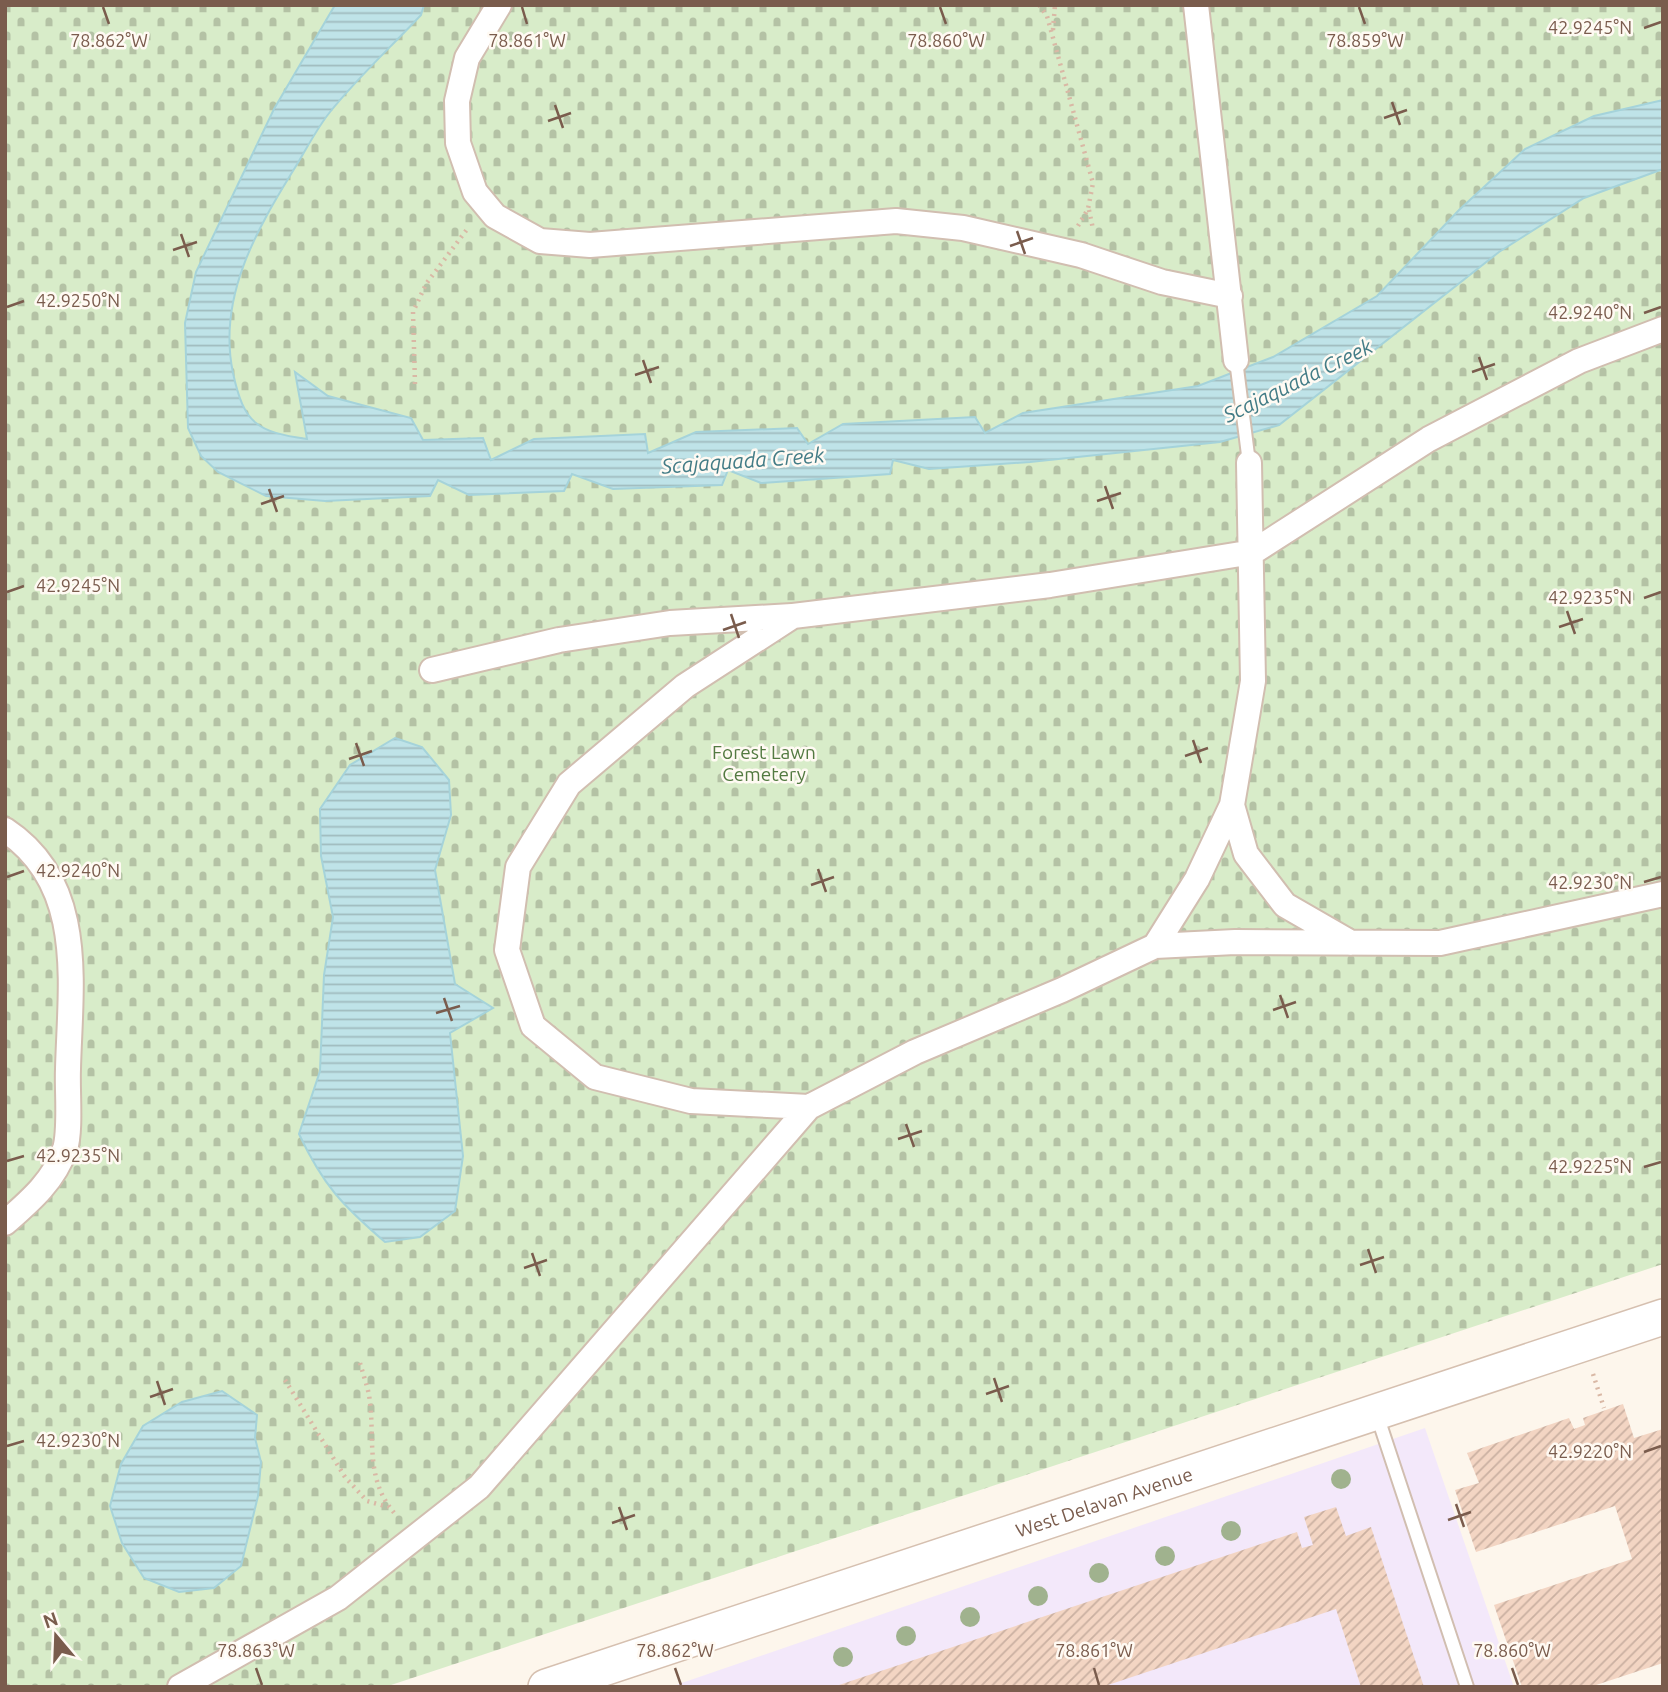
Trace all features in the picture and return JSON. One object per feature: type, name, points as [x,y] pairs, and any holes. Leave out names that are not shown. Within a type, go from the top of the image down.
[{"type":"street","points":[[499,5],[467,58],[457,101],[458,143],[475,192],[495,216],[540,241],[590,245],[896,221],[963,228],[1055,249],[1162,282],[1230,296]]},
{"type":"street","points":[[1196,5],[1236,360]]},
{"type":"street","points":[[432,670],[559,640],[657,625],[793,615],[1050,585],[1253,552],[1429,439],[1579,361],[1663,329]]},
{"type":"street","points":[[1154,946],[1197,879],[1232,804],[1254,681],[1249,463]]},
{"type":"street","points":[[793,615],[685,687],[569,784],[518,867],[507,950],[533,1026],[595,1077],[691,1101],[809,1107]]},
{"type":"street","points":[[1232,804],[1246,854],[1284,905],[1352,944]]},
{"type":"street","points":[[5,830],[22,841],[58,892],[72,947],[65,1148],[45,1186],[5,1223]]},
{"type":"street","points":[[180,1687],[338,1598],[479,1487],[809,1107],[915,1052],[1154,946],[1236,942],[1440,943],[1663,894]]},
{"type":"street","name":"West Delavan Avenue","points":[[546,1687],[598,1679],[1376,1412],[1663,1317]]},
{"type":"lane","points":[[1236,360],[1249,463]]},
{"type":"lane","points":[[1376,1412],[1467,1687]]},
{"type":"path","points":[[1039,5],[1048,16],[1093,183],[1088,209],[1077,226],[1055,249]]},
{"type":"path","points":[[1052,34],[1055,5]]},
{"type":"path","points":[[415,384],[413,312],[426,284],[486,205]]},
{"type":"path","points":[[360,1363],[369,1396],[369,1437],[376,1479],[389,1508],[416,1536]]},
{"type":"path","points":[[285,1380],[345,1477],[367,1501],[389,1508]]},
{"type":"path","points":[[1596,1384],[1604,1408]]},
{"type":"shaded area","points":[[1425,1428],[1514,1687],[670,1687]]},
{"type":"green space","name":"Forest Lawn Cemetery","points":[[5,5],[1663,5],[1663,1264],[385,1687],[5,1687]]},
{"type":"water","name":"Scajaquada Creek","points":[[335,5],[424,5],[421,15],[351,87],[321,125],[267,214],[244,265],[236,291],[230,345],[233,373],[242,404],[255,422],[265,428],[307,439],[295,372],[328,396],[411,418],[423,440],[483,438],[491,460],[534,439],[645,434],[648,453],[696,432],[797,428],[808,444],[843,424],[975,417],[985,433],[1023,413],[1198,386],[1273,357],[1377,296],[1459,210],[1525,149],[1594,116],[1663,100],[1663,169],[1584,198],[1499,252],[1279,425],[1220,442],[1030,462],[929,469],[893,460],[890,474],[761,483],[728,470],[722,485],[613,489],[572,474],[564,491],[469,495],[438,480],[430,496],[325,501],[266,496],[218,472],[201,456],[188,428],[185,323],[196,272],[274,109]]},
{"type":"water","points":[[395,738],[422,747],[449,780],[451,815],[435,870],[455,984],[493,1008],[450,1033],[463,1156],[455,1211],[420,1237],[385,1242],[357,1217],[325,1181],[299,1134],[320,1071],[324,975],[333,917],[321,856],[320,809],[350,765]]},
{"type":"water","points":[[222,1391],[257,1415],[255,1438],[261,1462],[258,1496],[241,1566],[214,1588],[179,1592],[144,1578],[122,1543],[110,1506],[121,1464],[143,1426],[182,1402]]},
{"type":"building","points":[[1623,1404],[1634,1438],[1663,1429],[1663,1663],[1590,1687],[1522,1687],[1494,1605],[1632,1559],[1615,1506],[1476,1552],[1455,1490],[1479,1483],[1467,1453],[1569,1418],[1574,1429],[1585,1425],[1583,1418]]},
{"type":"building","points":[[1336,1507],[1346,1536],[1371,1527],[1424,1687],[1361,1687],[1336,1609],[1102,1687],[833,1687],[1297,1532],[1302,1548],[1313,1545],[1304,1517]]}]
